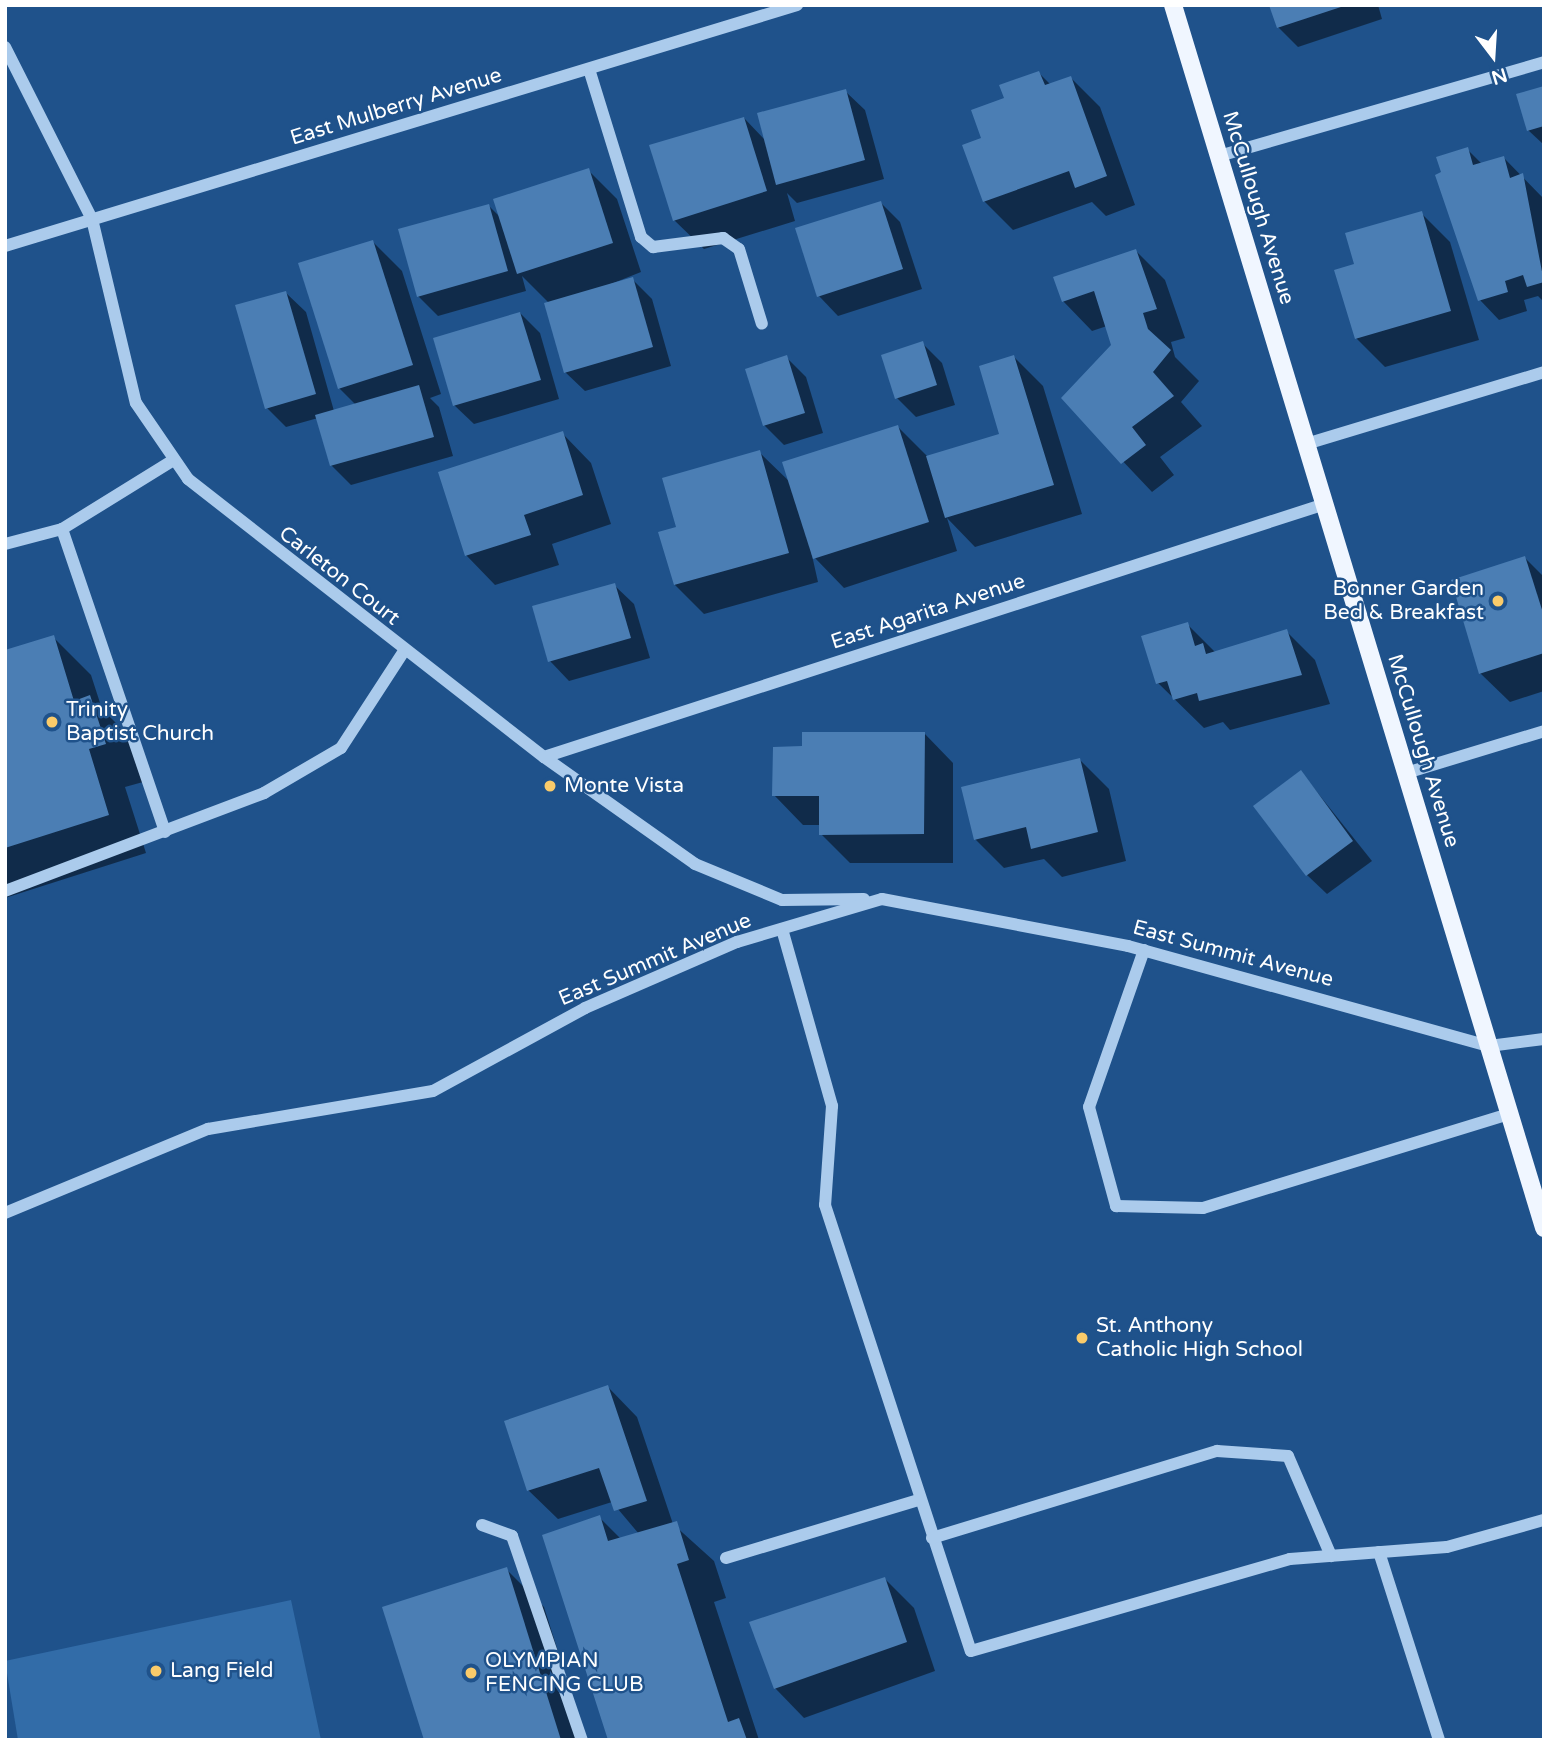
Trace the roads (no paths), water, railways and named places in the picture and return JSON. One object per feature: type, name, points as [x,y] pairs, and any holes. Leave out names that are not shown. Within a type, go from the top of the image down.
[{"type":"main road","name":"McCullough Avenue","points":[[1173,5],[1544,1228]]},
{"type":"street","name":"East Mulberry Avenue","points":[[5,246],[797,5]]},
{"type":"street","name":"Carleton Court","points":[[5,47],[92,219],[136,403],[172,461],[251,533],[404,651],[544,757],[695,864],[782,901],[882,899]]},
{"type":"street","points":[[1219,156],[1544,62]]},
{"type":"street","points":[[589,69],[641,237],[653,247],[723,238],[739,249],[762,324]]},
{"type":"street","points":[[1306,444],[1544,372]]},
{"type":"street","points":[[5,544],[62,529],[172,461]]},
{"type":"street","name":"East Agarita Avenue","points":[[544,757],[1325,504]]},
{"type":"street","points":[[62,529],[164,832]]},
{"type":"street","points":[[5,891],[264,793],[341,748],[404,651]]},
{"type":"street","points":[[1406,773],[1544,731]]},
{"type":"street","name":"East Summit Avenue","points":[[5,1213],[160,1144],[208,1129],[433,1091],[585,1008],[782,929],[882,899],[1144,950],[1489,1046],[1544,1040]]},
{"type":"street","points":[[782,929],[832,1107],[825,1205],[918,1500],[971,1651],[1290,1559],[1447,1547],[1544,1520]]},
{"type":"street","points":[[1144,950],[1089,1107],[1116,1206],[1203,1208],[1509,1114]]},
{"type":"street","points":[[932,1538],[1217,1451],[1288,1456],[1331,1556]]},
{"type":"street","points":[[726,1558],[918,1500]]},
{"type":"street","points":[[482,1525],[512,1536],[582,1740]]},
{"type":"street","points":[[1379,1552],[1439,1740]]},
{"type":"place","name":"Bonner Garden Bed & Breakfast","points":[[1498,601]]},
{"type":"place","name":"Trinity Baptist Church","points":[[52,722]]},
{"type":"place","name":"Monte Vista","points":[[550,786]]},
{"type":"place","name":"St. Anthony Catholic High School","points":[[1082,1338]]},
{"type":"place","name":"Lang Field","points":[[156,1671]]},
{"type":"place","name":"OLYMPIAN FENCING CLUB","points":[[471,1673]]}]
